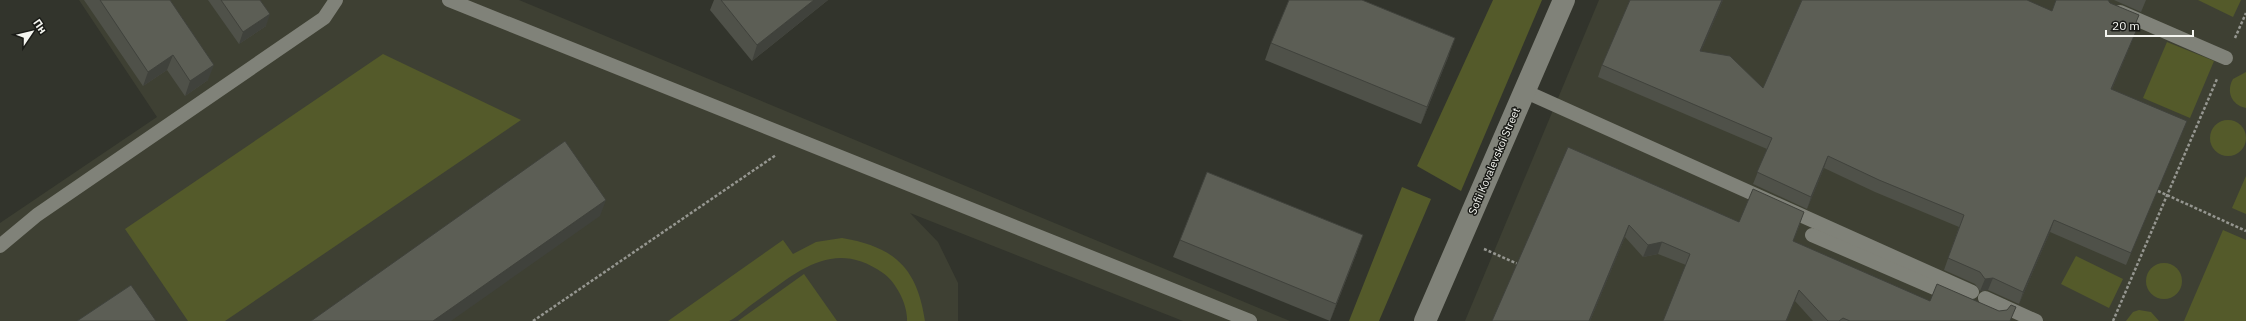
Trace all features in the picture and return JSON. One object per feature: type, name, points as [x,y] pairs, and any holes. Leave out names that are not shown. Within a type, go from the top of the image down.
[{"type":"street","name":"Sofii Kovalevskoi Street","points":[[1425,321],[1564,0]]},
{"type":"lane","points":[[0,246],[37,215],[324,18],[336,0]]},
{"type":"lane","points":[[449,0],[1250,321]]},
{"type":"lane","points":[[2109,7],[2226,58]]},
{"type":"lane","points":[[1524,91],[1972,292]]},
{"type":"lane","points":[[1812,235],[1998,315],[2002,306]]},
{"type":"lane","points":[[1985,298],[2036,321]]},
{"type":"path","points":[[2113,321],[2246,13]]},
{"type":"path","points":[[533,321],[781,152]]},
{"type":"path","points":[[2158,191],[2246,231]]},
{"type":"path","points":[[1481,248],[1518,264]]},
{"type":"shaded area","points":[[79,0],[519,0],[1290,321],[1183,321],[910,213],[938,242],[958,283],[958,321],[0,321],[0,223],[157,117]]},
{"type":"shaded area","points":[[1599,0],[2246,0],[2246,321],[1465,321]]},
{"type":"green space","points":[[1493,0],[1542,0],[1461,191],[1417,166]]},
{"type":"green space","points":[[2198,0],[2241,0],[2233,17]]},
{"type":"green space","points":[[2167,42],[2214,61],[2190,118],[2143,98]]},
{"type":"green space","points":[[383,54],[521,120],[225,321],[188,321],[125,229]]},
{"type":"green space","points":[[2246,72],[2246,108],[2233,101],[2230,88],[2233,79]]},
{"type":"green space","points":[[2228,120],[2238,123],[2243,128],[2246,138],[2243,148],[2238,153],[2228,156],[2218,153],[2213,148],[2210,138],[2213,128],[2218,123]]},
{"type":"green space","points":[[2246,176],[2246,214],[2232,208]]},
{"type":"green space","points":[[1402,187],[1431,199],[1379,321],[1349,321]]},
{"type":"green space","points":[[2223,230],[2246,240],[2246,321],[2184,321]]},
{"type":"green space","points":[[842,238],[876,247],[889,254],[900,263],[909,274],[916,287],[925,321],[907,321],[906,308],[897,288],[883,273],[864,263],[846,258],[830,259],[814,264],[798,272],[729,321],[668,321],[783,240],[793,254],[816,242]]},
{"type":"green space","points":[[2076,256],[2123,279],[2109,308],[2061,284]]},
{"type":"green space","points":[[2164,263],[2174,266],[2179,271],[2182,281],[2179,291],[2174,296],[2164,299],[2154,296],[2149,291],[2146,281],[2149,271],[2154,266]]},
{"type":"green space","points":[[804,274],[837,321],[738,321]]},
{"type":"green space","points":[[2139,310],[2151,312],[2159,321],[2126,321],[2133,312]]},
{"type":"building","points":[[100,0],[170,0],[214,65],[190,81],[173,55],[148,72]]},
{"type":"building","points":[[221,0],[260,0],[270,14],[243,32]]},
{"type":"building","points":[[721,0],[814,0],[757,45]]},
{"type":"building","points":[[1289,0],[1362,0],[1455,38],[1427,107],[1271,43]]},
{"type":"building","points":[[1630,0],[1722,0],[1700,51],[1730,56],[1763,88],[1802,0],[2027,0],[2052,11],[2056,0],[2108,0],[2110,3],[2139,15],[2134,27],[2137,29],[2111,89],[2187,121],[2131,253],[2054,220],[2023,292],[1993,278],[1985,279],[1980,272],[1948,258],[1964,215],[1879,180],[1828,156],[1811,197],[1757,172],[1772,138],[1602,65]]},
{"type":"building","points":[[565,141],[606,200],[433,321],[311,321]]},
{"type":"building","points":[[1568,147],[1739,222],[1753,189],[1804,212],[1793,241],[1930,301],[1937,284],[1999,311],[2007,310],[2011,305],[2016,307],[2010,321],[1850,321],[1843,318],[1839,321],[1828,321],[1799,290],[1786,321],[1663,321],[1690,254],[1662,242],[1648,245],[1629,225],[1589,321],[1492,321]]},
{"type":"building","points":[[1207,172],[1363,235],[1336,304],[1180,240]]},
{"type":"building","points":[[131,285],[156,321],[77,321]]}]
